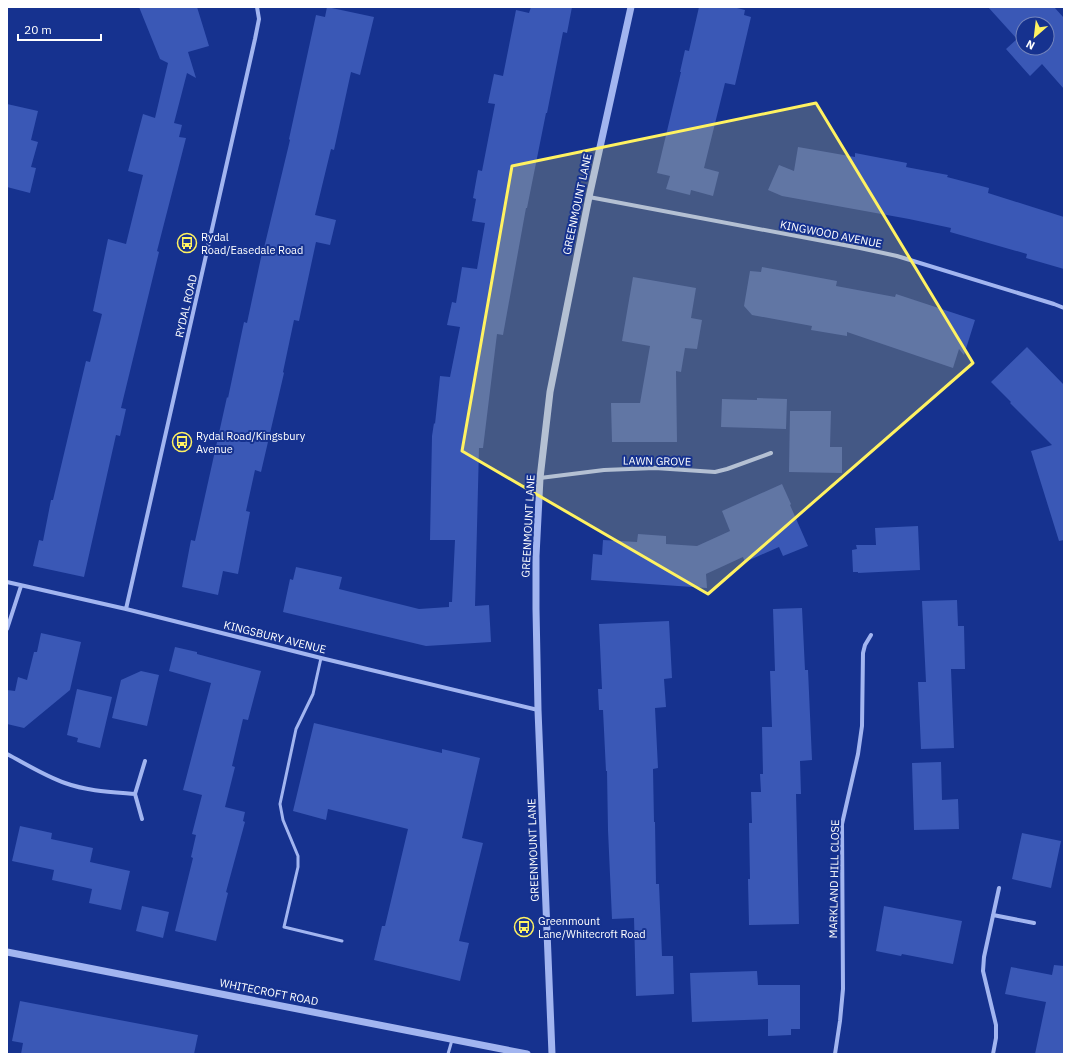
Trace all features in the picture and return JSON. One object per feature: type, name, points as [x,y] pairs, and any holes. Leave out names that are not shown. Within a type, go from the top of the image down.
[{"type":"street","name":"RYDAL ROAD","points":[[126,609],[256,39],[259,19],[257,7]]},
{"type":"street","name":"GREENMOUNT LANE","points":[[552,1054],[538,710],[536,556],[540,478],[550,392],[589,197],[631,7]]},
{"type":"street","name":"KINGWOOD AVENUE","points":[[589,197],[897,256],[1064,308]]},
{"type":"street","name":"LAWN GROVE","points":[[540,478],[604,470],[655,468],[715,472],[727,469],[771,452]]},
{"type":"street","name":"KINGSBURY AVENUE","points":[[7,582],[126,609],[538,710]]},
{"type":"street","points":[[7,628],[21,586]]},
{"type":"street","name":"MARKLAND HILL CLOSE","points":[[834,1054],[840,1021],[843,989],[842,824],[858,754],[862,726],[863,653],[865,645],[871,636]]},
{"type":"street","points":[[7,754],[45,775],[66,784],[92,790],[135,794]]},
{"type":"street","points":[[142,820],[135,794],[146,761]]},
{"type":"street","points":[[993,1054],[996,1038],[996,1025],[983,971],[984,957],[999,888]]},
{"type":"street","points":[[993,915],[1034,923]]},
{"type":"street","name":"WHITECROFT ROAD","points":[[7,952],[527,1054]]},
{"type":"lane","points":[[321,658],[313,694],[296,729],[280,804],[283,820],[298,856],[298,867],[284,927],[342,941]]},
{"type":"lane","points":[[448,1054],[452,1040]]},
{"type":"highlighted area","points":[[816,103],[973,363],[708,594],[462,451],[512,166]]},
{"type":"building","points":[[139,7],[197,7],[209,46],[188,52],[196,78],[187,73],[174,123],[182,125],[179,137],[186,138],[157,251],[159,252],[121,408],[126,409],[120,436],[116,435],[84,577],[33,566],[39,540],[43,541],[51,500],[53,500],[86,361],[90,362],[102,314],[93,311],[108,239],[126,244],[143,175],[128,171],[143,114],[155,118],[168,63],[160,59]]},
{"type":"building","points":[[327,7],[374,17],[360,75],[351,72],[334,150],[331,149],[315,215],[336,220],[330,245],[316,242],[299,321],[294,320],[284,373],[261,472],[255,470],[246,511],[250,512],[238,574],[223,571],[218,595],[182,587],[191,540],[195,541],[244,322],[247,323],[263,248],[290,140],[316,15],[325,17]]},
{"type":"building","points":[[531,7],[572,7],[567,33],[563,32],[526,208],[503,335],[497,334],[483,448],[479,448],[475,606],[489,605],[491,642],[426,646],[283,612],[290,579],[293,580],[296,567],[342,577],[339,589],[419,609],[449,607],[449,602],[452,602],[455,540],[430,540],[432,436],[434,423],[435,424],[440,376],[450,377],[460,327],[447,325],[452,302],[456,303],[462,267],[477,269],[485,223],[472,221],[476,199],[473,198],[478,170],[482,171],[495,104],[488,103],[494,74],[503,76],[516,10],[529,13]]},
{"type":"building","points":[[699,7],[733,7],[745,10],[744,15],[751,17],[735,85],[725,83],[704,168],[719,172],[713,196],[691,190],[690,195],[666,189],[670,176],[657,173],[685,50],[689,51]]},
{"type":"building","points":[[988,7],[1054,7],[1064,18],[1064,89],[1042,64],[1030,76],[1006,49],[1015,41],[1015,56],[1055,56],[1055,16],[1015,16],[1015,37]]},
{"type":"building","points":[[7,104],[38,111],[31,140],[38,142],[31,167],[36,168],[30,193],[7,187]]},
{"type":"building","points":[[798,147],[855,157],[855,153],[907,163],[906,167],[948,175],[947,177],[989,188],[988,193],[1064,217],[1064,269],[1026,258],[1027,254],[950,232],[951,228],[782,196],[768,190],[779,165],[794,171]]},
{"type":"building","points":[[762,267],[837,281],[836,286],[895,297],[896,294],[975,320],[964,355],[959,349],[953,368],[847,332],[847,336],[811,330],[812,326],[752,315],[744,306],[750,271],[761,272]]},
{"type":"building","points":[[633,277],[696,288],[691,318],[702,320],[697,349],[685,348],[681,372],[676,371],[677,442],[612,442],[611,403],[640,403],[650,346],[622,341]]},
{"type":"building","points":[[1027,347],[1064,385],[1064,540],[1059,541],[1031,451],[1052,445],[991,382]]},
{"type":"building","points":[[757,398],[787,399],[786,429],[721,427],[722,399],[757,400]]},
{"type":"building","points":[[790,411],[831,411],[830,447],[842,447],[842,473],[789,472]]},
{"type":"building","points":[[782,484],[808,546],[783,556],[779,547],[745,562],[743,557],[706,574],[707,588],[591,580],[593,554],[602,555],[603,540],[637,542],[638,534],[666,536],[666,544],[697,546],[730,531],[722,511]]},
{"type":"building","points":[[918,526],[920,570],[853,572],[852,550],[857,549],[856,545],[876,545],[875,528]]},
{"type":"building","points":[[957,600],[958,626],[964,626],[965,669],[951,669],[954,748],[921,749],[918,682],[926,682],[922,601]]},
{"type":"building","points":[[802,608],[805,670],[808,670],[812,760],[800,761],[801,794],[796,794],[799,924],[749,925],[748,879],[750,879],[749,823],[752,823],[751,792],[761,792],[760,774],[763,774],[762,727],[772,727],[770,671],[775,671],[773,609]]},
{"type":"building","points":[[669,621],[672,678],[664,679],[666,707],[655,708],[658,768],[653,769],[656,884],[659,884],[662,956],[673,956],[674,994],[636,996],[634,918],[612,919],[607,771],[603,710],[599,710],[598,689],[602,689],[599,624]]},
{"type":"building","points":[[41,633],[81,642],[70,690],[24,728],[7,724],[7,690],[15,691],[18,677],[27,680],[34,652],[37,652]]},
{"type":"building","points":[[175,647],[261,671],[248,720],[243,719],[232,766],[235,767],[225,807],[245,812],[243,821],[245,822],[226,892],[228,893],[216,941],[175,931],[193,858],[191,857],[196,835],[192,834],[202,795],[183,790],[211,683],[169,671]]},
{"type":"building","points":[[141,671],[159,675],[147,726],[112,718],[121,680]]},
{"type":"building","points":[[77,689],[112,697],[100,748],[77,742],[78,738],[67,735]]},
{"type":"building","points":[[314,723],[442,753],[442,749],[480,758],[462,838],[483,843],[459,941],[469,943],[460,981],[374,960],[382,926],[385,926],[408,829],[328,809],[326,820],[293,811]]},
{"type":"building","points":[[941,762],[942,800],[958,799],[959,829],[914,830],[912,763]]},
{"type":"building","points":[[20,826],[52,833],[51,839],[93,848],[90,862],[130,871],[121,910],[89,903],[92,889],[52,880],[54,870],[12,861]]},
{"type":"building","points":[[1022,833],[1061,841],[1051,888],[1012,879]]},
{"type":"building","points":[[142,906],[169,912],[163,938],[136,931]]},
{"type":"building","points":[[884,906],[962,921],[953,964],[902,954],[901,956],[876,951]]},
{"type":"building","points":[[1054,965],[1064,966],[1064,1054],[1035,1054],[1046,1002],[1005,994],[1011,967],[1052,975]]},
{"type":"building","points":[[757,971],[758,985],[800,985],[800,1029],[791,1029],[791,1035],[768,1036],[768,1019],[692,1022],[690,973]]},
{"type":"building","points":[[20,1001],[198,1035],[194,1054],[21,1054],[23,1043],[12,1041]]},
{"type":"place","name":"Rydal Road/Easedale Road","points":[[187,243]]},
{"type":"place","name":"Rydal Road/Kingsbury Avenue","points":[[182,442]]},
{"type":"place","name":"Greenmount Lane/Whitecroft Road","points":[[524,927]]}]
